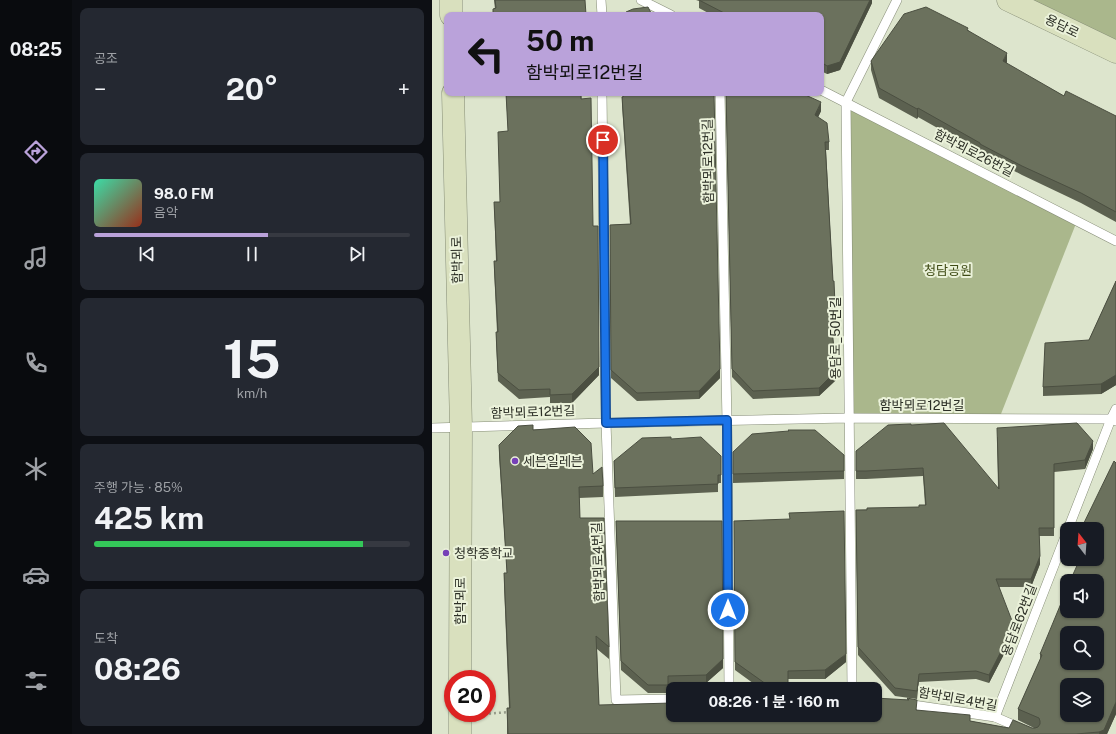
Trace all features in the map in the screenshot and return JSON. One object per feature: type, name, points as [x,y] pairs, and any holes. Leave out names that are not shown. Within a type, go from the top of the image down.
[{"type":"main road","points":[[451,0],[451,12]]},
{"type":"main road","name":"용담로","points":[[1008,0],[1116,52]]},
{"type":"main road","name":"함박뫼로","points":[[453,96],[461,427],[460,670]]},
{"type":"lane","points":[[601,0],[602,12]]},
{"type":"lane","points":[[642,0],[665,12]]},
{"type":"lane","name":"용담로_50번길","points":[[852,682],[848,418],[846,102],[897,0]]},
{"type":"lane","name":"함박뫼로26번길","points":[[824,91],[1116,240]]},
{"type":"lane","points":[[602,96],[606,423]]},
{"type":"lane","name":"함박뫼로12번길","points":[[720,96],[727,420]]},
{"type":"lane","points":[[1071,522],[1114,420],[1116,409]]},
{"type":"lane","name":"함박뫼로12번길","points":[[461,427],[848,418],[1114,420]]},
{"type":"lane","points":[[727,420],[729,682]]},
{"type":"lane","name":"함박뫼로4번길","points":[[606,423],[616,700],[666,699]]},
{"type":"lane","points":[[432,428],[461,427]]},
{"type":"lane","name":"용담로62번길","points":[[995,718],[1060,550]]},
{"type":"lane","name":"함박뫼로4번길","points":[[898,702],[995,718],[1034,734]]},
{"type":"path","points":[[496,715],[514,712]]},
{"type":"green space","points":[[1008,0],[1116,0],[1116,52]]},
{"type":"green space","name":"청담공원","points":[[846,102],[1077,221],[999,419],[848,418]]},
{"type":"building","points":[[495,0],[585,0],[586,12],[493,12],[493,9],[496,8]]},
{"type":"building","points":[[699,0],[870,0],[840,62],[827,66],[824,64],[824,12],[722,12]]},
{"type":"building","points":[[648,7],[650,12],[626,12],[633,9]]},
{"type":"building","points":[[926,7],[968,28],[967,30],[1007,53],[1003,61],[1064,96],[1066,91],[1116,116],[1116,212],[1081,193],[1022,166],[879,88],[871,61],[904,14]]},
{"type":"building","points":[[506,96],[581,96],[581,99],[591,98],[593,226],[598,226],[599,367],[572,394],[550,395],[550,389],[519,390],[498,373],[496,332],[498,332],[494,261],[497,261],[494,202],[500,202],[498,132],[508,131]]},
{"type":"building","points":[[714,96],[720,369],[699,391],[637,393],[611,370],[610,225],[631,224],[623,97]]},
{"type":"building","points":[[726,96],[808,96],[821,102],[815,115],[827,123],[829,142],[825,142],[834,281],[836,329],[832,329],[836,371],[819,388],[753,391],[732,369]]},
{"type":"building","points":[[1116,281],[1116,375],[1101,384],[1043,387],[1045,343],[1089,340]]},
{"type":"building","points":[[944,423],[999,489],[997,428],[1077,423],[1093,441],[1085,460],[1054,464],[1054,528],[1039,528],[1040,556],[1031,579],[996,579],[1014,626],[989,675],[976,671],[919,674],[917,691],[895,688],[858,647],[856,510],[867,510],[867,508],[919,507],[919,505],[926,505],[923,468],[856,471],[856,451],[888,425]]},
{"type":"building","points":[[533,425],[533,430],[575,427],[591,443],[593,474],[602,467],[603,486],[579,487],[580,518],[604,518],[609,647],[596,636],[599,705],[666,703],[666,722],[882,722],[882,698],[909,700],[907,698],[917,700],[916,710],[970,715],[970,721],[1009,728],[1013,720],[1032,728],[1038,727],[1040,724],[1039,718],[1018,709],[1042,655],[1040,654],[1060,606],[1060,618],[1104,618],[1104,574],[1073,574],[1077,566],[1104,566],[1104,522],[1084,522],[1114,461],[1116,463],[1116,702],[1104,730],[1099,732],[1076,734],[508,734],[507,708],[510,708],[504,573],[507,573],[499,445],[518,426]]},
{"type":"building","points":[[788,430],[815,430],[844,455],[844,471],[733,474],[733,452],[752,434],[789,431]]},
{"type":"building","points":[[671,437],[671,439],[701,437],[721,456],[721,475],[718,475],[718,484],[615,488],[614,461],[642,438]]},
{"type":"building","points":[[844,511],[846,654],[825,670],[788,671],[788,682],[763,682],[735,662],[734,521],[790,519],[789,513]]},
{"type":"building","points":[[616,521],[722,521],[723,659],[706,675],[668,676],[668,682],[666,682],[666,685],[648,685],[621,661]]},
{"type":"place","name":"세븐일레븐","points":[[515,461]]},
{"type":"place","name":"청학중학교","points":[[446,553]]},
{"type":"route","points":[[603,140],[606,423],[727,420],[728,610]]}]
